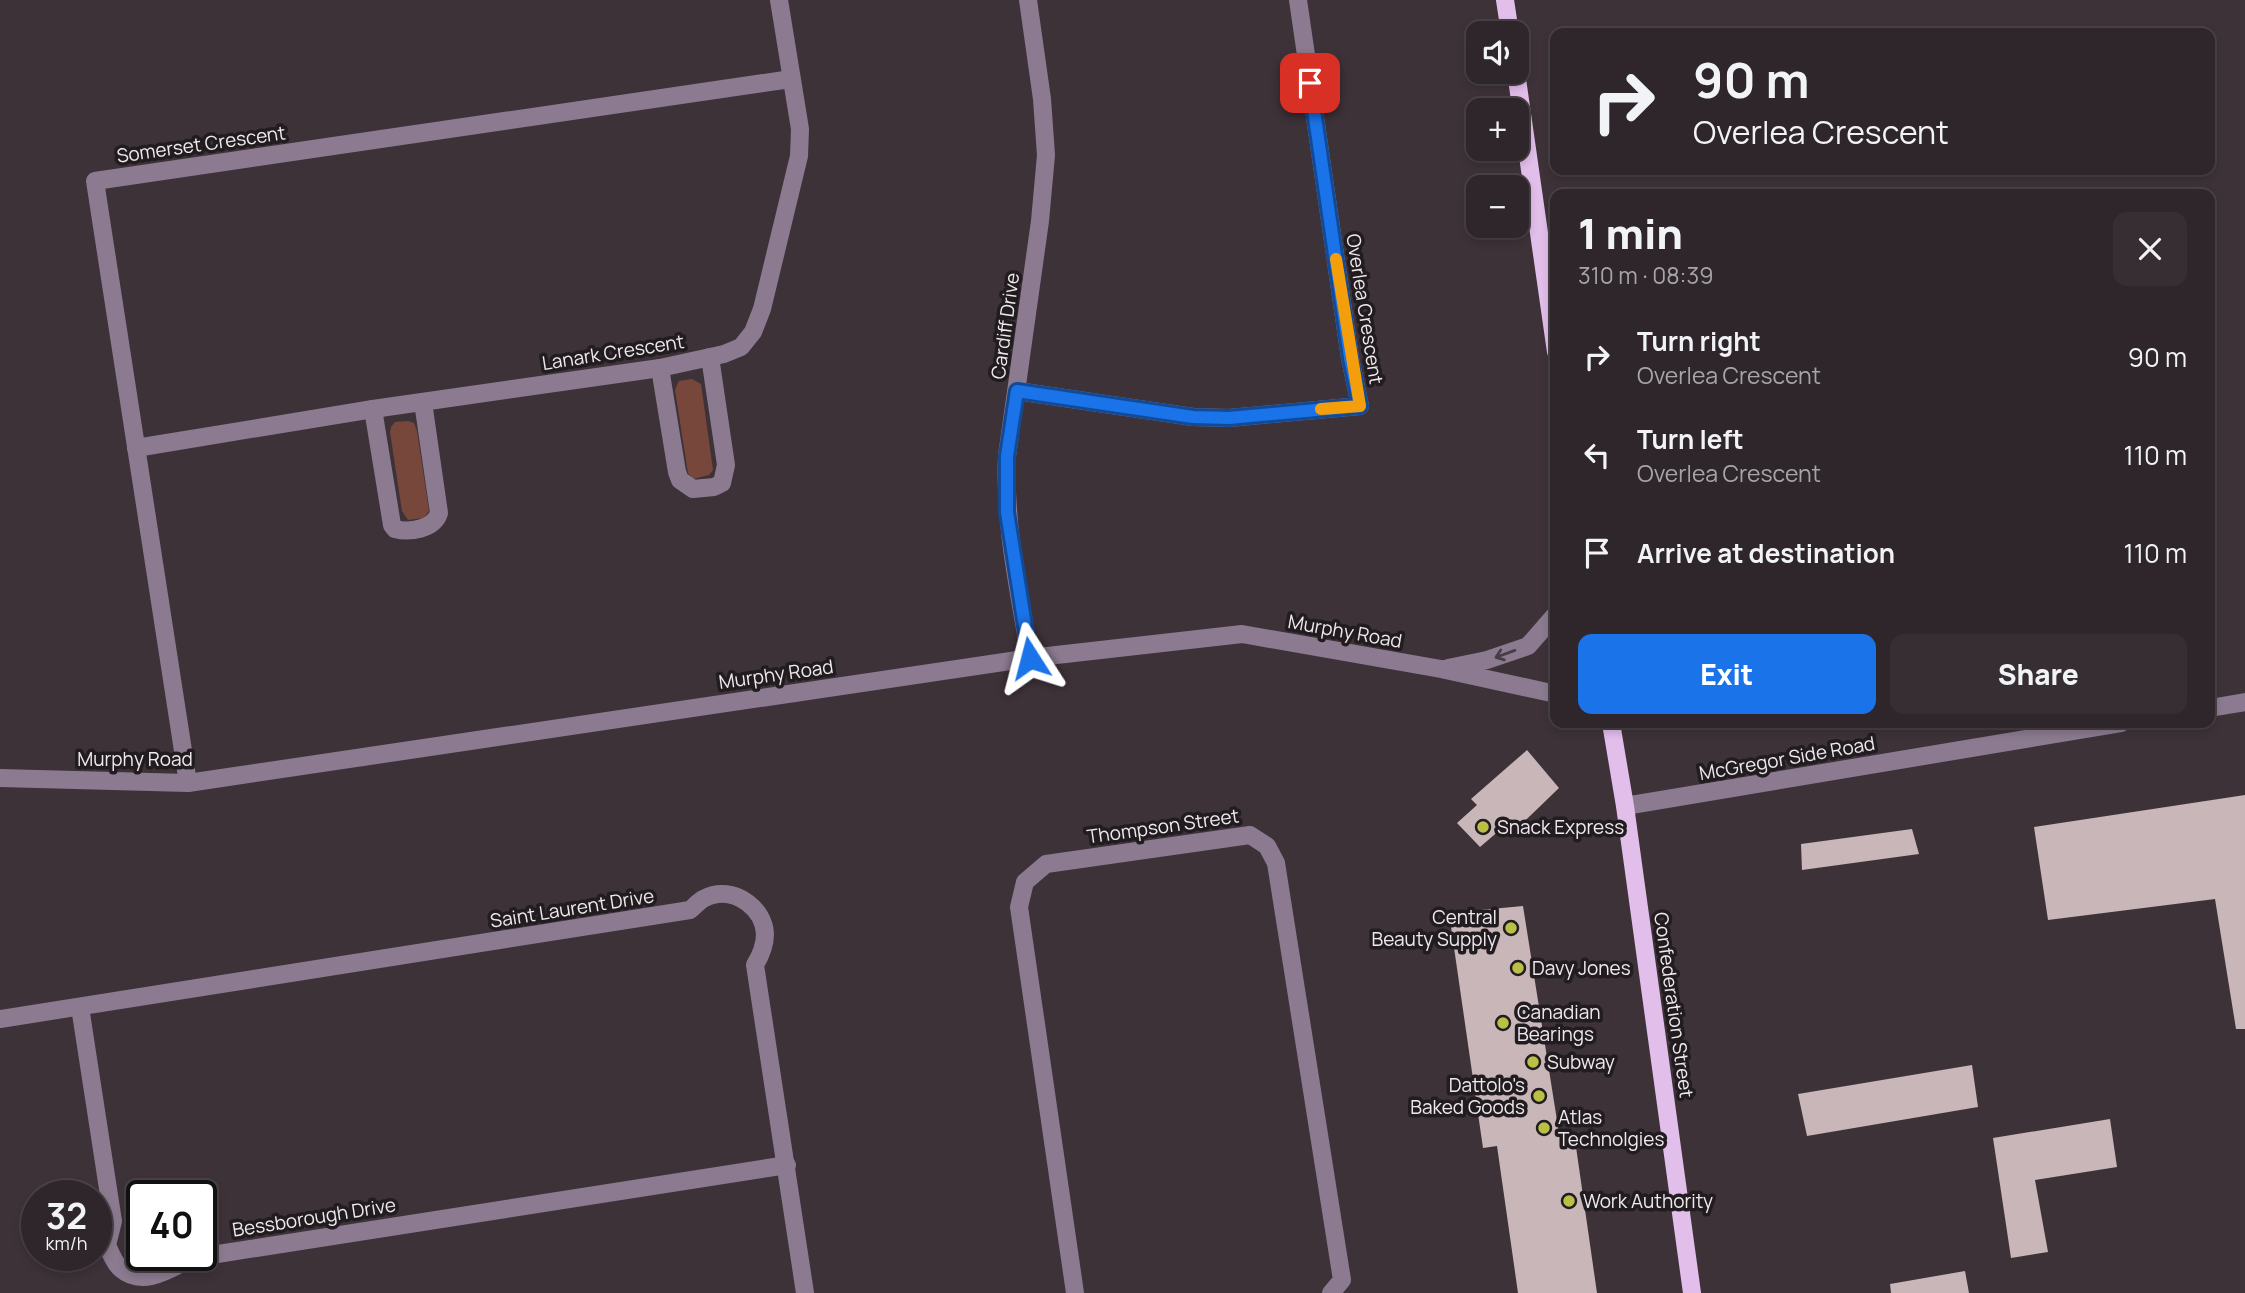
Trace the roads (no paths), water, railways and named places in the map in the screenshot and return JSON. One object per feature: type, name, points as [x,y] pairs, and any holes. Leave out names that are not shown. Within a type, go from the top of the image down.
[{"type":"main road","points":[[1505,0],[1508,21]]},
{"type":"main road","points":[[1518,84],[1550,310]]},
{"type":"main road","name":"Confederation Street","points":[[1612,728],[1692,1293]]},
{"type":"street","name":"Lanark Crescent","points":[[136,448],[373,409],[660,368],[724,354],[741,346],[753,332],[762,309],[799,156],[800,129],[779,0]]},
{"type":"street","name":"Cardiff Drive","points":[[1028,0],[1042,99],[1046,156],[1041,221],[1007,456],[1007,512],[1030,658]]},
{"type":"street","name":"Overlea Crescent","points":[[1017,391],[1193,417],[1229,418],[1360,406],[1350,358],[1298,0]]},
{"type":"street","name":"Somerset Crescent","points":[[188,783],[94,181],[791,79]]},
{"type":"street","points":[[660,368],[677,472],[686,486],[703,490],[722,484],[726,465],[710,357]]},
{"type":"street","points":[[373,409],[392,525],[395,530],[400,531],[430,526],[439,513],[424,402]]},
{"type":"street","points":[[1441,669],[1487,660],[1528,646],[1550,621]]},
{"type":"street","name":"Murphy Road","points":[[0,778],[188,783],[1030,658],[1242,634],[1441,669],[1550,693]]},
{"type":"street","points":[[2215,707],[2245,702]]},
{"type":"street","name":"McGregor Side Road","points":[[1625,806],[2091,728]]},
{"type":"street","name":"Thompson Street","points":[[1075,1293],[1019,907],[1026,882],[1046,864],[1250,835],[1267,846],[1276,863],[1342,1280],[1331,1293]]},
{"type":"street","name":"Saint Laurent Drive","points":[[0,1019],[691,910],[701,899],[716,894],[734,896],[748,903],[760,915],[765,932],[763,951],[755,965],[805,1293]]},
{"type":"street","name":"Bessborough Drive","points":[[80,1007],[113,1221],[107,1245],[119,1268],[135,1278],[160,1275],[192,1258],[787,1165]]},
{"type":"place","name":"Snack Express","points":[[1483,827]]},
{"type":"place","name":"Central Beauty Supply","points":[[1511,928]]},
{"type":"place","name":"Davy Jones","points":[[1518,968]]},
{"type":"place","name":"Canadian Bearings","points":[[1503,1023]]},
{"type":"place","name":"Subway","points":[[1533,1062]]},
{"type":"place","name":"Dattolo's Baked Goods","points":[[1539,1096]]},
{"type":"place","name":"Atlas Technolgies","points":[[1544,1128]]},
{"type":"place","name":"Work Authority","points":[[1569,1201]]}]
